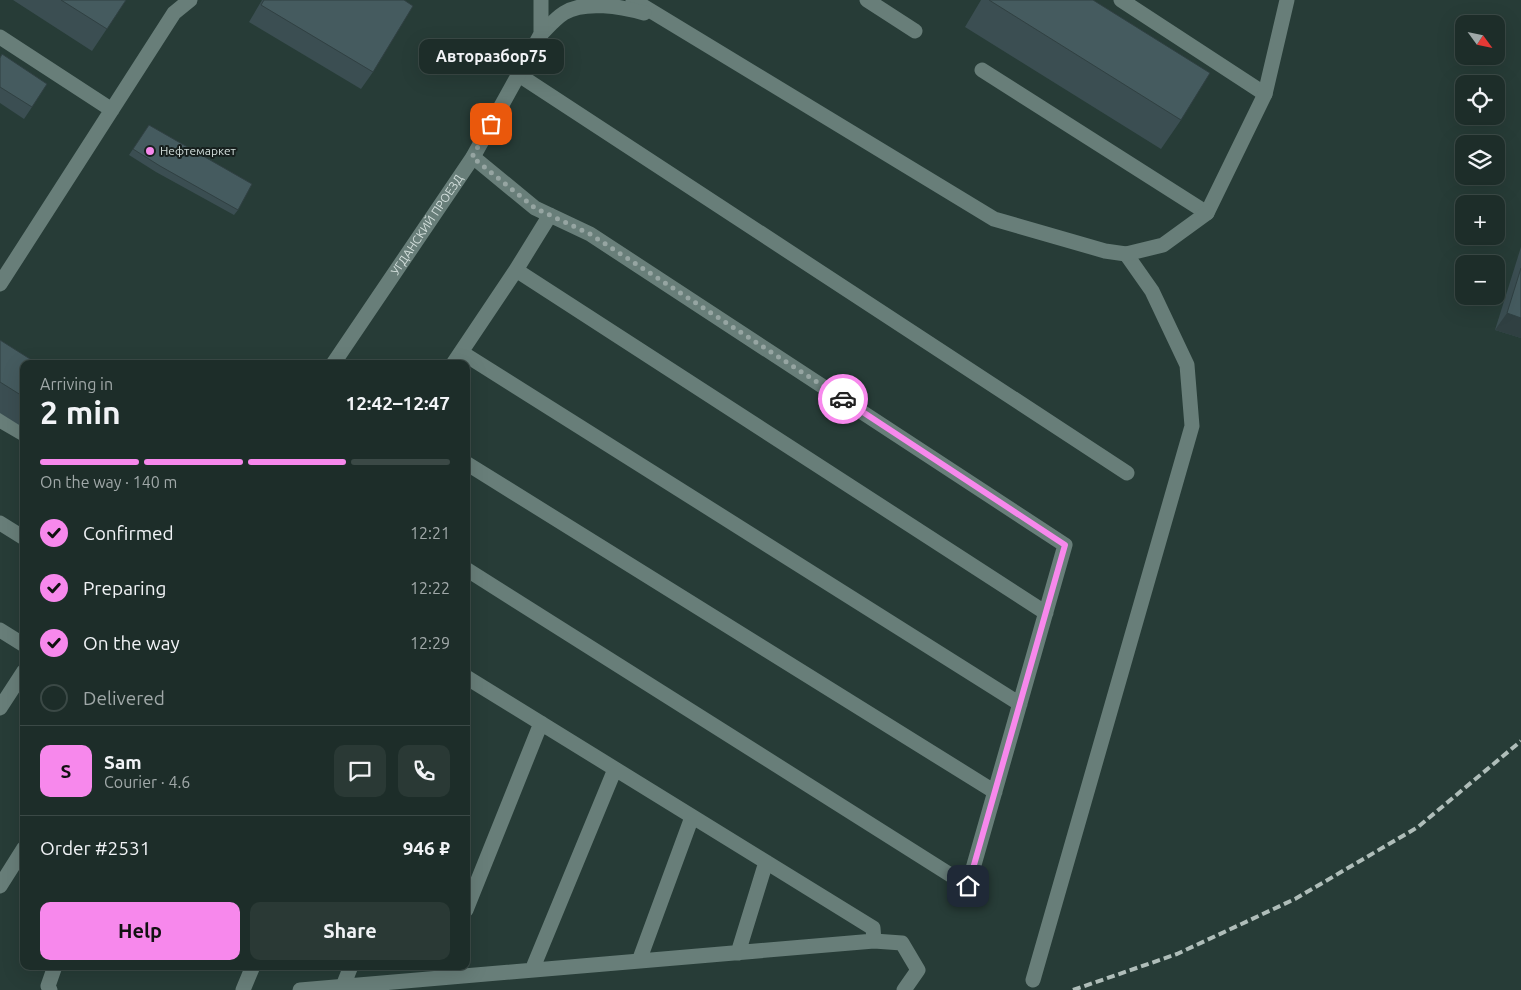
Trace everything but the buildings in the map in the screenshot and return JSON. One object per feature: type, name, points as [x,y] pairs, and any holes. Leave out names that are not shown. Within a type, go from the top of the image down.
[{"type":"street","points":[[0,284],[174,13],[190,0]]},
{"type":"street","name":"УГДАНСКИЙ ПРОЕЗД","points":[[336,360],[472,157],[541,34],[541,0]]},
{"type":"street","points":[[633,0],[994,219],[1105,252],[1126,254],[1163,245],[1207,213],[1265,94],[1287,0]]},
{"type":"street","points":[[867,0],[915,31]]},
{"type":"street","points":[[1121,0],[1265,94]]},
{"type":"street","points":[[541,34],[565,12],[587,6],[619,6],[662,18]]},
{"type":"street","points":[[0,37],[112,110]]},
{"type":"street","points":[[982,70],[1207,213]]},
{"type":"street","points":[[519,74],[1126,473]]},
{"type":"street","points":[[470,572],[968,886],[1065,545],[590,234],[535,208],[472,157]]},
{"type":"street","points":[[457,358],[550,215]]},
{"type":"street","points":[[1033,980],[1192,426],[1187,365],[1152,291],[1126,254]]},
{"type":"street","points":[[516,270],[1046,613]]},
{"type":"street","points":[[470,366],[1020,704]]},
{"type":"street","points":[[0,420],[20,432]]},
{"type":"street","points":[[470,464],[995,792]]},
{"type":"street","points":[[0,523],[20,536]]},
{"type":"street","points":[[0,630],[20,642]]},
{"type":"street","points":[[0,708],[20,677]]},
{"type":"street","points":[[470,679],[873,928],[874,942]]},
{"type":"street","points":[[470,900],[541,723]]},
{"type":"street","points":[[532,970],[615,769]]},
{"type":"street","points":[[639,961],[692,817]]},
{"type":"street","points":[[0,886],[20,854]]},
{"type":"street","points":[[738,953],[766,862]]},
{"type":"street","points":[[300,990],[441,972],[532,970],[874,942],[902,943],[918,970],[904,990]]},
{"type":"street","points":[[50,990],[48,986],[54,970]]},
{"type":"street","points":[[243,990],[251,970]]},
{"type":"street","points":[[343,986],[349,970]]},
{"type":"railway","points":[[1073,990],[1177,954],[1295,899],[1418,827],[1521,741]]},
{"type":"way so far","points":[[491,124],[472,157],[535,208],[590,234],[843,399]]},
{"type":"place","name":"Авторазбор75","points":[[491,124]]},
{"type":"place","name":"Нефтемаркет","points":[[150,151]]},
{"type":"route","points":[[843,399],[1065,545],[968,886]]}]
